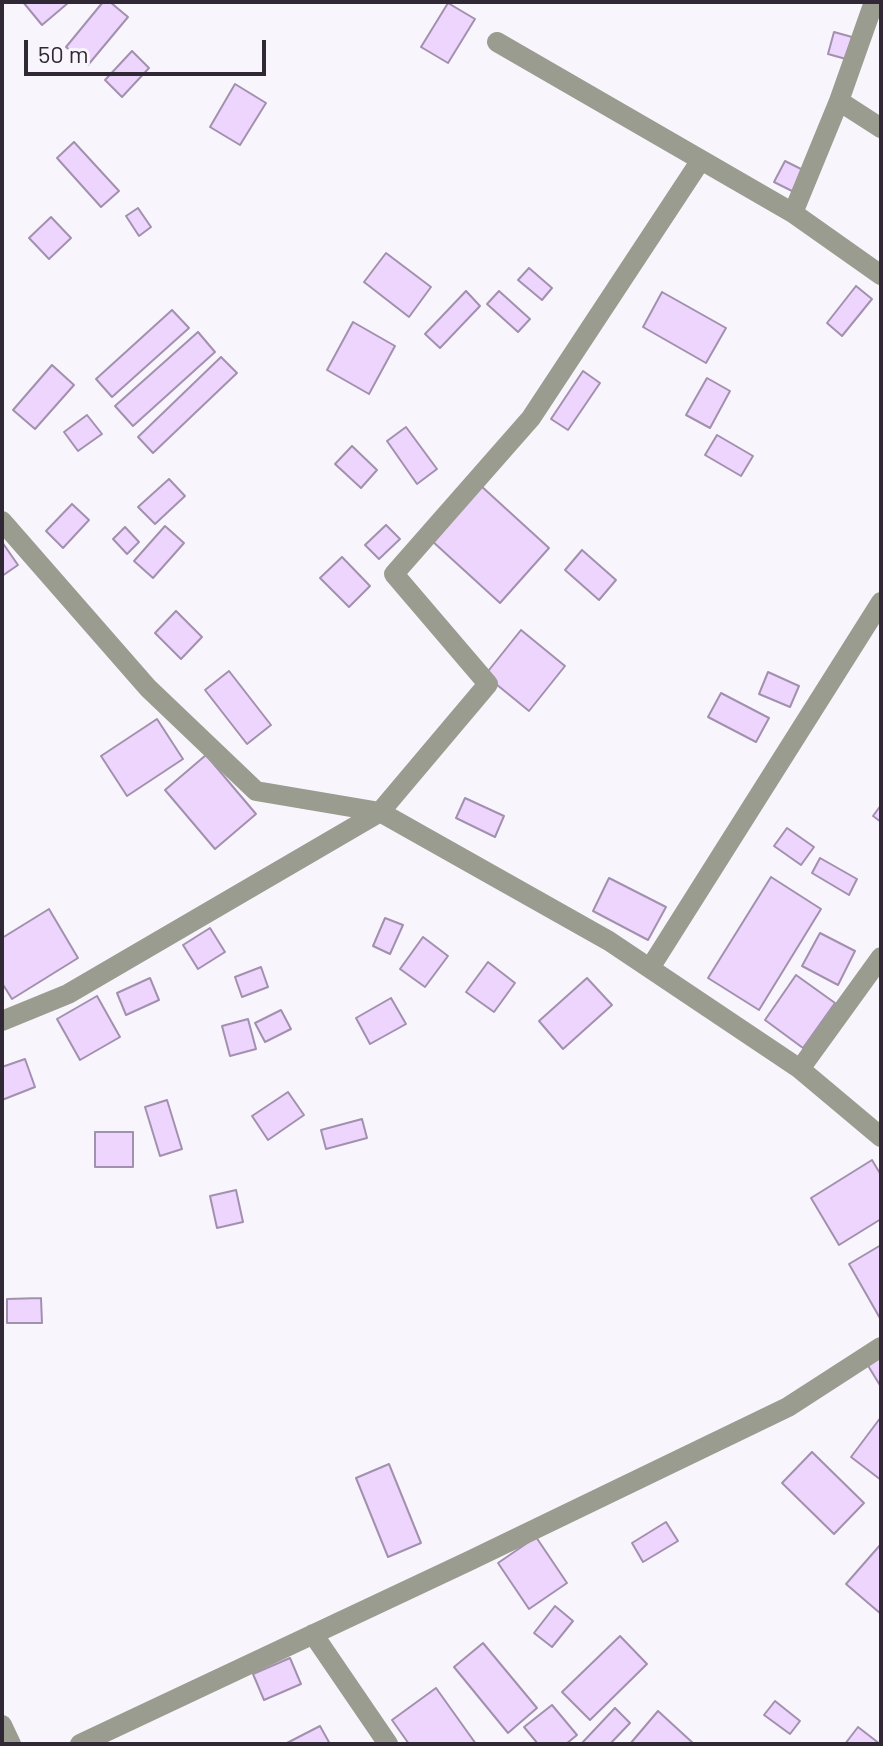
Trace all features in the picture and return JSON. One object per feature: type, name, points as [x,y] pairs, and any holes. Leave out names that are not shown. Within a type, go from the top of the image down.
[{"type":"street","points":[[793,213],[839,101],[874,2]]},
{"type":"street","points":[[497,42],[793,213],[881,275]]},
{"type":"street","points":[[839,101],[881,128]]},
{"type":"street","points":[[2,1021],[68,994],[380,812],[488,684],[394,574],[531,418],[701,160]]},
{"type":"street","points":[[2,521],[148,688],[256,791],[380,812],[609,941],[800,1069],[881,1137]]},
{"type":"street","points":[[650,968],[881,602]]},
{"type":"street","points":[[800,1069],[881,957]]},
{"type":"street","points":[[80,1744],[788,1407],[881,1347]]},
{"type":"street","points":[[313,1634],[388,1744]]},
{"type":"street","points":[[2,1725],[11,1744]]},
{"type":"building","points":[[23,2],[67,2],[68,3],[42,25]]},
{"type":"building","points":[[103,2],[110,2],[128,17],[88,65],[66,47]]},
{"type":"building","points":[[448,3],[475,19],[448,63],[421,47]]},
{"type":"building","points":[[834,32],[852,37],[846,59],[828,54]]},
{"type":"building","points":[[132,51],[149,68],[122,97],[105,80]]},
{"type":"building","points":[[235,84],[266,103],[240,145],[210,127]]},
{"type":"building","points":[[74,142],[119,191],[101,207],[57,158]]},
{"type":"building","points":[[785,161],[805,171],[794,192],[774,182]]},
{"type":"building","points":[[138,208],[151,227],[139,236],[126,216]]},
{"type":"building","points":[[51,217],[71,238],[49,259],[29,238]]},
{"type":"building","points":[[386,253],[431,287],[409,317],[364,282]]},
{"type":"building","points":[[529,268],[552,288],[542,300],[518,280]]},
{"type":"building","points":[[856,286],[872,299],[842,336],[827,323]]},
{"type":"building","points":[[466,291],[480,306],[440,348],[425,334]]},
{"type":"building","points":[[499,291],[530,319],[518,332],[487,304]]},
{"type":"building","points":[[662,292],[726,328],[706,363],[643,327]]},
{"type":"building","points":[[172,310],[189,328],[112,397],[96,379]]},
{"type":"building","points":[[353,322],[395,346],[369,394],[327,370]]},
{"type":"building","points":[[198,332],[215,352],[133,426],[115,406]]},
{"type":"building","points":[[221,357],[237,373],[153,453],[138,437]]},
{"type":"building","points":[[52,365],[74,385],[35,429],[13,410]]},
{"type":"building","points":[[583,371],[600,383],[568,430],[551,419]]},
{"type":"building","points":[[707,378],[730,391],[710,428],[686,415]]},
{"type":"building","points":[[87,415],[102,434],[78,451],[64,432]]},
{"type":"building","points":[[406,427],[437,469],[417,484],[387,441]]},
{"type":"building","points":[[717,435],[753,456],[741,476],[705,455]]},
{"type":"building","points":[[352,446],[377,470],[361,488],[335,464]]},
{"type":"building","points":[[169,479],[185,496],[155,524],[138,507]]},
{"type":"building","points":[[480,485],[549,548],[500,603],[431,540]]},
{"type":"building","points":[[72,504],[89,520],[63,548],[46,531]]},
{"type":"building","points":[[386,525],[400,539],[379,559],[365,545]]},
{"type":"building","points":[[165,526],[184,543],[153,578],[134,561]]},
{"type":"building","points":[[125,527],[139,542],[127,554],[113,539]]},
{"type":"building","points":[[2,542],[18,565],[2,576]]},
{"type":"building","points":[[582,550],[616,580],[599,600],[565,570]]},
{"type":"building","points":[[342,557],[370,586],[349,607],[320,578]]},
{"type":"building","points":[[176,611],[202,637],[181,659],[155,633]]},
{"type":"building","points":[[521,630],[565,666],[529,711],[485,675]]},
{"type":"building","points":[[229,671],[271,725],[247,744],[205,690]]},
{"type":"building","points":[[768,672],[799,686],[790,707],[759,694]]},
{"type":"building","points":[[721,693],[769,718],[756,742],[708,717]]},
{"type":"building","points":[[157,719],[183,759],[127,796],[101,756]]},
{"type":"building","points":[[206,755],[256,814],[215,849],[165,790]]},
{"type":"building","points":[[465,798],[504,816],[495,837],[456,818]]},
{"type":"building","points":[[881,805],[881,822],[873,816]]},
{"type":"building","points":[[787,828],[814,847],[801,865],[774,846]]},
{"type":"building","points":[[820,858],[857,879],[849,895],[812,873]]},
{"type":"building","points":[[771,877],[821,909],[759,1010],[708,978]]},
{"type":"building","points":[[609,878],[666,907],[648,940],[593,911]]},
{"type":"building","points":[[49,909],[78,958],[12,999],[2,983],[2,938]]},
{"type":"building","points":[[385,918],[403,925],[390,954],[373,946]]},
{"type":"building","points":[[210,928],[225,952],[198,969],[183,945]]},
{"type":"building","points":[[820,933],[855,951],[838,985],[802,966]]},
{"type":"building","points":[[423,937],[448,956],[425,987],[400,969]]},
{"type":"building","points":[[488,962],[515,983],[494,1012],[466,992]]},
{"type":"building","points":[[261,967],[268,987],[242,997],[235,977]]},
{"type":"building","points":[[796,975],[835,1003],[803,1048],[765,1020]]},
{"type":"building","points":[[150,978],[159,1000],[126,1015],[117,993]]},
{"type":"building","points":[[587,978],[612,1005],[563,1049],[539,1021]]},
{"type":"building","points":[[97,996],[120,1037],[80,1060],[57,1019]]},
{"type":"building","points":[[391,998],[406,1024],[370,1044],[356,1018]]},
{"type":"building","points":[[281,1010],[291,1029],[265,1042],[255,1023]]},
{"type":"building","points":[[248,1019],[256,1049],[230,1056],[222,1026]]},
{"type":"building","points":[[25,1059],[35,1087],[2,1100],[2,1067]]},
{"type":"building","points":[[288,1092],[304,1115],[268,1140],[252,1116]]},
{"type":"building","points":[[167,1100],[182,1149],[160,1156],[145,1107]]},
{"type":"building","points":[[362,1119],[367,1138],[326,1149],[321,1130]]},
{"type":"building","points":[[95,1132],[133,1132],[133,1167],[95,1167]]},
{"type":"building","points":[[872,1160],[881,1175],[881,1219],[839,1245],[811,1198]]},
{"type":"building","points":[[236,1190],[243,1222],[217,1228],[210,1196]]},
{"type":"building","points":[[881,1245],[881,1320],[849,1264]]},
{"type":"building","points":[[41,1298],[42,1323],[7,1323],[7,1299]]},
{"type":"building","points":[[881,1355],[881,1387],[867,1364]]},
{"type":"building","points":[[881,1417],[881,1480],[851,1457]]},
{"type":"building","points":[[812,1452],[864,1503],[834,1534],[782,1483]]},
{"type":"building","points":[[389,1464],[421,1543],[388,1557],[356,1478]]},
{"type":"building","points":[[666,1522],[678,1541],[643,1562],[632,1543]]},
{"type":"building","points":[[536,1537],[567,1583],[529,1609],[498,1563]]},
{"type":"building","points":[[881,1544],[881,1614],[846,1584]]},
{"type":"building","points":[[555,1606],[573,1621],[552,1647],[534,1633]]},
{"type":"building","points":[[620,1636],[647,1664],[590,1720],[562,1692]]},
{"type":"building","points":[[483,1643],[537,1708],[508,1733],[454,1667]]},
{"type":"building","points":[[290,1658],[301,1684],[264,1700],[253,1674]]},
{"type":"building","points":[[436,1688],[476,1744],[409,1744],[392,1720]]},
{"type":"building","points":[[775,1701],[800,1721],[790,1734],[764,1715]]},
{"type":"building","points":[[552,1705],[577,1735],[566,1744],[538,1744],[524,1727]]},
{"type":"building","points":[[615,1708],[630,1723],[610,1744],[581,1744]]},
{"type":"building","points":[[658,1711],[694,1744],[630,1744]]},
{"type":"building","points":[[320,1726],[330,1744],[285,1744]]},
{"type":"building","points":[[858,1727],[880,1744],[845,1744]]}]
